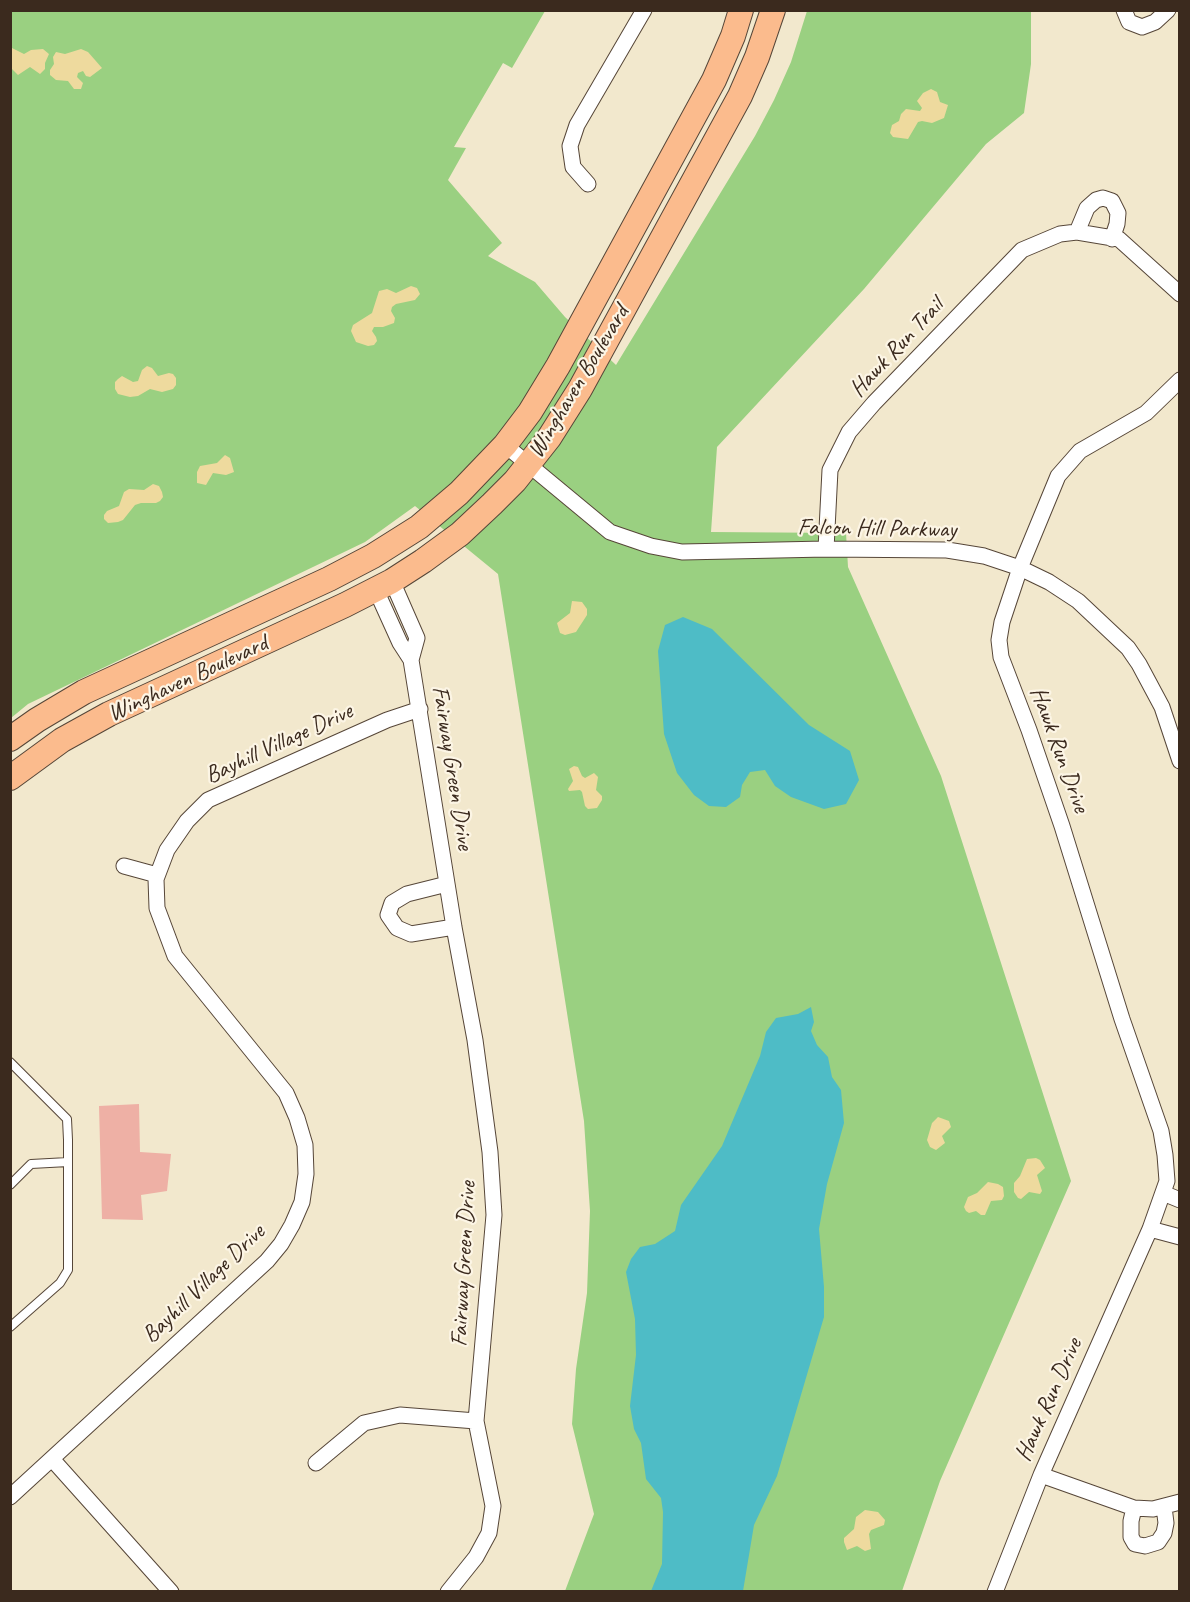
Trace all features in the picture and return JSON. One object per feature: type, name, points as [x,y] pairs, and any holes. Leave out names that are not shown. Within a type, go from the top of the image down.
[{"type":"main road","name":"Winghaven Boulevard","points":[[10,739],[84,692],[374,556],[418,527],[459,493],[505,445],[530,412],[558,366],[714,80],[733,36],[741,10]]},
{"type":"main road","name":"Winghaven Boulevard","points":[[10,778],[62,740],[109,714],[384,585],[423,561],[460,534],[492,504],[529,464],[554,431],[580,389],[740,96],[757,57],[773,10]]},
{"type":"street","points":[[588,184],[573,167],[570,146],[577,125],[644,10]]},
{"type":"street","points":[[1124,10],[1129,22],[1142,27],[1155,22],[1168,10]]},
{"type":"street","points":[[1077,232],[1087,208],[1096,200],[1103,198],[1112,201],[1118,213],[1118,224],[1112,239]]},
{"type":"street","name":"Hawk Run Trail","points":[[826,549],[830,470],[849,432],[1022,249],[1060,234],[1077,232],[1119,239],[1179,294]]},
{"type":"street","name":"Hawk Run Drive","points":[[994,1592],[1041,1475],[1150,1229],[1167,1180],[1161,1131],[1122,1019],[1062,826],[1001,657],[999,640],[1002,622],[1020,568],[1058,476],[1080,451],[1146,413],[1179,380]]},
{"type":"street","name":"Falcon Hill Parkway","points":[[505,445],[610,532],[651,546],[682,552],[826,549],[947,550],[984,556],[1020,568],[1078,600],[1128,648],[1162,707],[1179,761]]},
{"type":"street","name":"Fairway Green Drive","points":[[384,585],[400,643],[411,660],[454,927],[475,1040],[490,1152],[494,1215],[476,1421],[493,1506],[489,1533],[476,1557],[448,1592]]},
{"type":"street","name":"Bayhill Village Drive","points":[[10,1497],[267,1261],[281,1244],[302,1202],[306,1174],[305,1145],[286,1093],[175,956],[157,908],[157,874],[167,850],[187,821],[208,800],[387,720],[420,709]]},
{"type":"street","points":[[124,866],[157,874]]},
{"type":"street","name":"Fairway Green Drive","points":[[447,884],[407,894],[392,903],[388,915],[397,928],[411,934],[454,927]]},
{"type":"street","points":[[1163,1193],[1179,1200]]},
{"type":"street","points":[[1150,1229],[1179,1237]]},
{"type":"street","points":[[316,1463],[364,1423],[400,1415],[476,1421]]},
{"type":"street","points":[[52,1459],[171,1592]]},
{"type":"street","points":[[1041,1475],[1134,1508],[1164,1507],[1179,1502]]},
{"type":"street","points":[[1134,1508],[1131,1537],[1136,1544],[1145,1546],[1158,1542],[1164,1533],[1166,1523],[1164,1507]]},
{"type":"lane","points":[[10,1062],[67,1119],[68,1162],[68,1270],[60,1283],[10,1327]]},
{"type":"lane","points":[[10,1185],[31,1164],[68,1162]]},
{"type":"green space","points":[[11,11],[545,11],[512,68],[503,63],[454,147],[466,148],[448,180],[502,243],[488,256],[535,282],[565,317],[616,365],[755,136],[791,62],[807,11],[1031,11],[1031,64],[1024,113],[986,144],[864,289],[717,447],[711,532],[846,533],[848,567],[941,776],[1071,1181],[940,1481],[902,1591],[565,1591],[594,1514],[572,1424],[576,1369],[587,1293],[590,1211],[584,1121],[498,574],[415,506],[365,542],[28,704],[11,718]]},
{"type":"sand","points":[[10,47],[24,54],[31,50],[43,49],[49,54],[45,69],[40,74],[30,67],[18,75],[11,68]]},
{"type":"sand","points":[[81,49],[88,52],[102,68],[90,77],[86,76],[83,71],[78,73],[77,77],[83,83],[81,89],[74,89],[68,81],[56,80],[50,75],[50,70],[54,64],[53,57],[56,52],[65,54]]},
{"type":"sand","points":[[931,89],[937,92],[940,102],[948,105],[944,118],[932,123],[918,122],[908,139],[893,137],[890,133],[892,125],[899,121],[906,109],[920,111],[922,108],[917,101],[923,93]]},
{"type":"sand","points":[[411,286],[417,288],[420,294],[415,300],[392,307],[394,323],[374,327],[372,331],[377,341],[374,345],[368,346],[356,342],[351,331],[353,325],[372,313],[379,291],[387,289],[396,293]]},
{"type":"sand","points":[[147,366],[152,368],[158,376],[173,374],[176,378],[176,385],[173,389],[162,392],[150,389],[138,396],[130,397],[118,394],[115,382],[118,379],[122,376],[133,382],[138,381],[142,370]]},
{"type":"sand","points":[[225,455],[230,458],[234,472],[226,475],[213,473],[206,485],[197,483],[197,472],[200,466],[217,463]]},
{"type":"sand","points":[[153,484],[159,486],[162,492],[163,497],[160,501],[135,505],[123,520],[118,522],[108,523],[104,519],[107,511],[119,506],[124,492],[129,489],[144,490]]},
{"type":"sand","points":[[572,601],[582,602],[587,609],[587,615],[576,632],[565,635],[560,633],[557,623],[570,613]]},
{"type":"sand","points":[[574,766],[578,767],[585,778],[594,773],[598,777],[596,790],[602,796],[602,800],[597,808],[588,809],[585,806],[580,790],[569,791],[573,781],[569,769]]},
{"type":"sand","points":[[938,1117],[949,1121],[951,1127],[942,1136],[945,1143],[936,1150],[930,1147],[927,1140],[932,1123]]},
{"type":"sand","points":[[1036,1158],[1045,1168],[1037,1175],[1042,1191],[1040,1194],[1029,1192],[1021,1199],[1018,1198],[1014,1192],[1014,1183],[1020,1176],[1027,1159]]},
{"type":"sand","points":[[988,1182],[1003,1187],[1002,1200],[991,1201],[985,1215],[976,1211],[969,1213],[966,1211],[964,1207],[968,1197],[977,1193]]},
{"type":"sand","points":[[865,1510],[878,1512],[885,1520],[884,1525],[871,1530],[869,1534],[871,1549],[865,1551],[857,1546],[847,1550],[844,1538],[854,1529],[856,1517]]},
{"type":"water","points":[[683,617],[712,629],[809,725],[850,751],[859,780],[846,804],[824,809],[791,797],[775,786],[765,770],[750,772],[742,785],[740,797],[726,807],[709,806],[694,795],[677,773],[664,734],[658,651],[665,625]]},
{"type":"water","points":[[811,1007],[814,1022],[811,1031],[817,1045],[828,1057],[832,1077],[841,1090],[844,1123],[827,1184],[819,1229],[824,1317],[777,1476],[754,1525],[743,1591],[651,1591],[662,1564],[663,1512],[661,1498],[646,1479],[641,1443],[634,1429],[630,1406],[636,1355],[635,1319],[626,1272],[631,1259],[640,1247],[655,1244],[675,1231],[681,1205],[722,1146],[760,1056],[766,1032],[776,1018],[798,1014]]},
{"type":"building","points":[[139,1104],[140,1152],[171,1154],[167,1191],[141,1195],[143,1220],[102,1219],[99,1106]]}]
